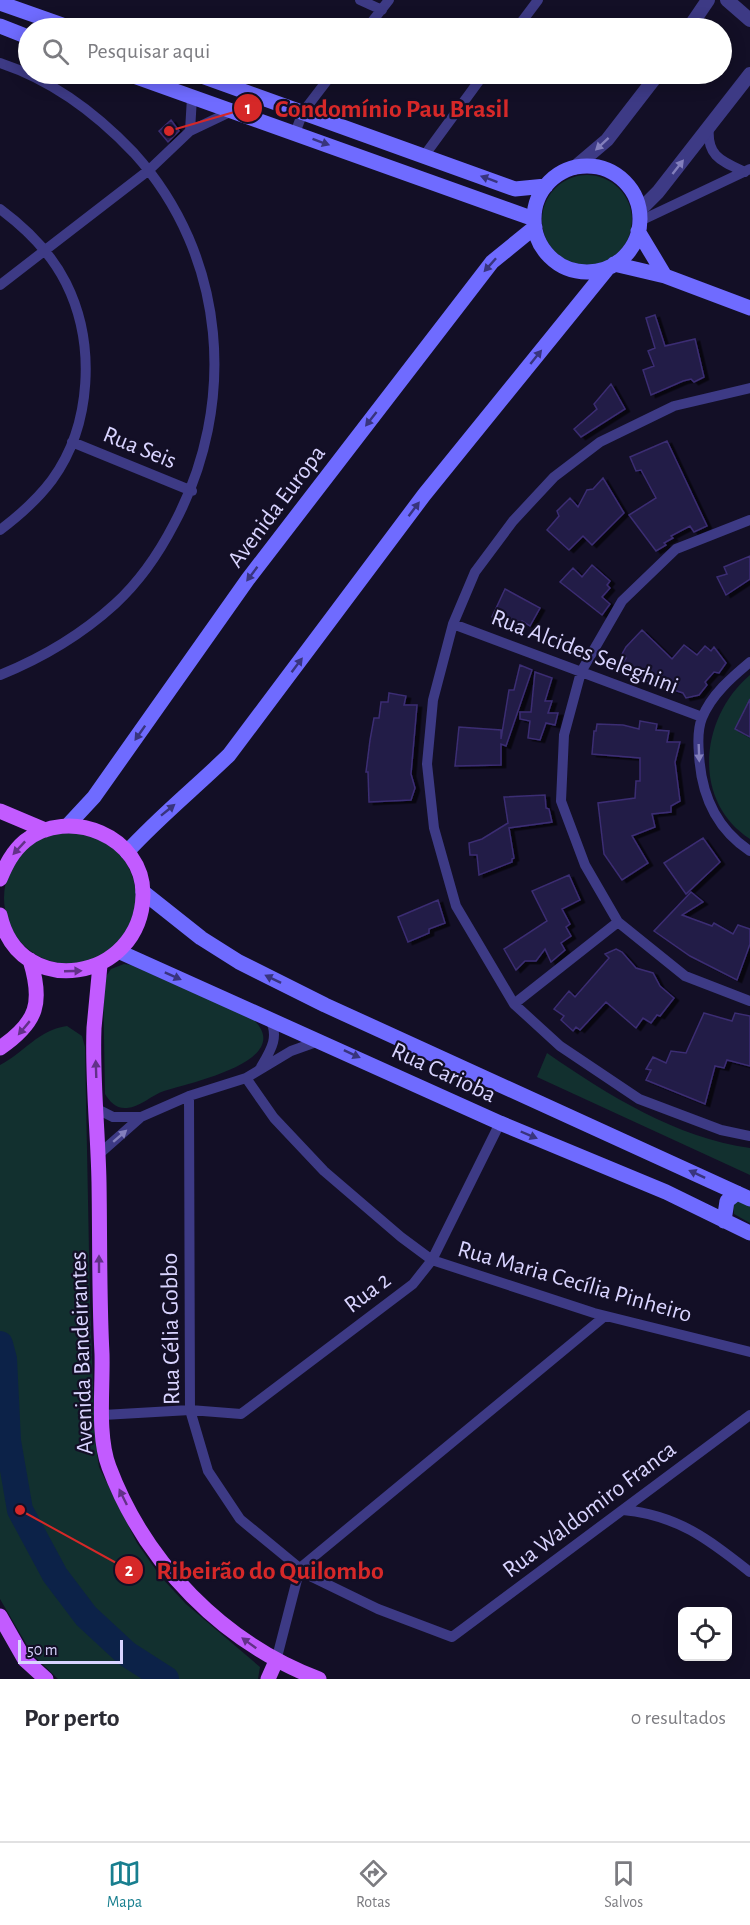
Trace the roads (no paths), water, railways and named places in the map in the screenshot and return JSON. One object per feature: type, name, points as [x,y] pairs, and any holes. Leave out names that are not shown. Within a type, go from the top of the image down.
[{"type":"main road","points":[[0,3],[43,18]]},
{"type":"main road","points":[[0,26],[18,33]]},
{"type":"main road","points":[[156,84],[295,132],[534,223]]},
{"type":"main road","points":[[224,84],[515,189],[546,186]]},
{"type":"main road","points":[[665,276],[639,221],[634,194],[616,176],[592,166],[574,168],[558,175],[546,186],[537,202],[534,223],[539,242],[548,256],[561,266],[584,272],[611,266],[665,276],[750,308]]},
{"type":"main road","points":[[127,852],[158,818],[196,786],[228,754],[424,495],[611,266],[633,244],[639,221]]},
{"type":"main road","name":"Avenida Europa","points":[[68,825],[94,797],[248,579],[492,262],[534,223]]},
{"type":"main road","points":[[0,811],[45,830]]},
{"type":"main road","points":[[0,879],[9,859],[25,841],[45,830],[68,825],[100,832],[110,837],[127,852],[138,871],[143,892],[142,914],[133,935],[120,952],[100,965],[82,970],[64,971],[47,968],[30,960],[0,930]]},
{"type":"main road","name":"Rua Carioba","points":[[143,892],[201,938],[239,962],[325,1005],[744,1196]]},
{"type":"main road","points":[[0,915],[3,926],[15,946]]},
{"type":"main road","name":"Rua Carioba","points":[[120,952],[321,1040],[500,1123],[666,1192],[750,1233]]},
{"type":"main road","points":[[0,1048],[17,1035],[35,1012],[38,983],[30,960]]},
{"type":"main road","name":"Avenida Bandeirantes","points":[[100,965],[94,1030],[103,1415],[108,1464],[145,1538],[168,1571],[193,1598],[219,1621],[276,1661],[319,1679]]},
{"type":"main road","points":[[724,1221],[727,1202],[744,1196]]},
{"type":"main road","points":[[0,1616],[25,1660],[46,1679]]},
{"type":"main road","points":[[268,1679],[276,1661]]},
{"type":"street","points":[[360,0],[382,10]]},
{"type":"street","points":[[375,18],[389,0]]},
{"type":"street","points":[[524,18],[538,0]]},
{"type":"street","points":[[696,18],[708,0]]},
{"type":"street","points":[[727,0],[750,20]]},
{"type":"street","points":[[0,63],[18,71]]},
{"type":"street","points":[[639,221],[658,192],[750,74]]},
{"type":"street","points":[[0,675],[62,645],[116,603],[160,551],[192,491],[208,437],[216,381],[213,325],[201,270],[179,218],[149,171],[111,129],[66,94],[45,84]]},
{"type":"street","points":[[295,132],[303,112],[325,84]]},
{"type":"street","points":[[424,156],[477,84]]},
{"type":"street","points":[[574,168],[607,140],[650,84]]},
{"type":"street","points":[[190,131],[192,97]]},
{"type":"street","points":[[0,285],[149,171],[190,131],[232,111]]},
{"type":"street","points":[[709,126],[708,141],[716,156],[748,171]]},
{"type":"street","points":[[639,221],[748,171]]},
{"type":"street","points":[[0,209],[21,225],[45,249],[70,293],[81,322],[86,362],[83,403],[72,442],[53,478],[27,510],[0,530]]},
{"type":"street","points":[[750,388],[674,406],[600,442],[554,477],[513,521],[475,572],[453,624],[432,710],[427,764],[434,828],[456,906],[514,1004],[560,1046],[639,1099],[721,1130],[750,1136]]},
{"type":"street","name":"Rua Seis","points":[[72,442],[192,491]]},
{"type":"street","points":[[750,520],[676,549],[622,601],[581,672],[564,735],[561,801],[585,865],[618,922],[685,976],[750,1001]]},
{"type":"street","name":"Rua Alcides Seleghini","points":[[453,624],[702,717]]},
{"type":"street","points":[[750,662],[727,682],[702,717],[698,746],[700,781],[713,814],[735,841],[750,851]]},
{"type":"street","points":[[514,1004],[618,922]]},
{"type":"street","points":[[261,1067],[274,1044],[273,1026],[269,1018]]},
{"type":"street","points":[[98,1155],[141,1118],[189,1096],[246,1078],[291,1051],[321,1040]]},
{"type":"street","name":"Rua Maria Cecília Pinheiro","points":[[246,1078],[274,1118],[324,1171],[401,1237],[432,1260],[605,1316],[750,1352]]},
{"type":"street","name":"Rua Célia Gobbo","points":[[189,1096],[190,1410],[208,1470],[240,1519],[308,1575],[378,1608],[452,1637]]},
{"type":"street","points":[[97,1109],[112,1117],[141,1118]]},
{"type":"street","name":"Rua 2","points":[[103,1415],[190,1410],[241,1414],[412,1284],[432,1260],[500,1123]]},
{"type":"street","points":[[276,1661],[300,1568],[605,1316]]},
{"type":"street","name":"Rua Waldomiro Franca","points":[[452,1637],[750,1415]]},
{"type":"street","points":[[623,1510],[645,1512],[702,1534],[750,1572]]},
{"type":"waterway","points":[[0,1344],[4,1359],[8,1441],[20,1510],[55,1575],[86,1616],[127,1654],[166,1679]]},
{"type":"place","name":"Condomínio Pau Brasil","points":[[169,131]]},
{"type":"place","name":"Ribeirão do Quilombo","points":[[20,1510]]}]
